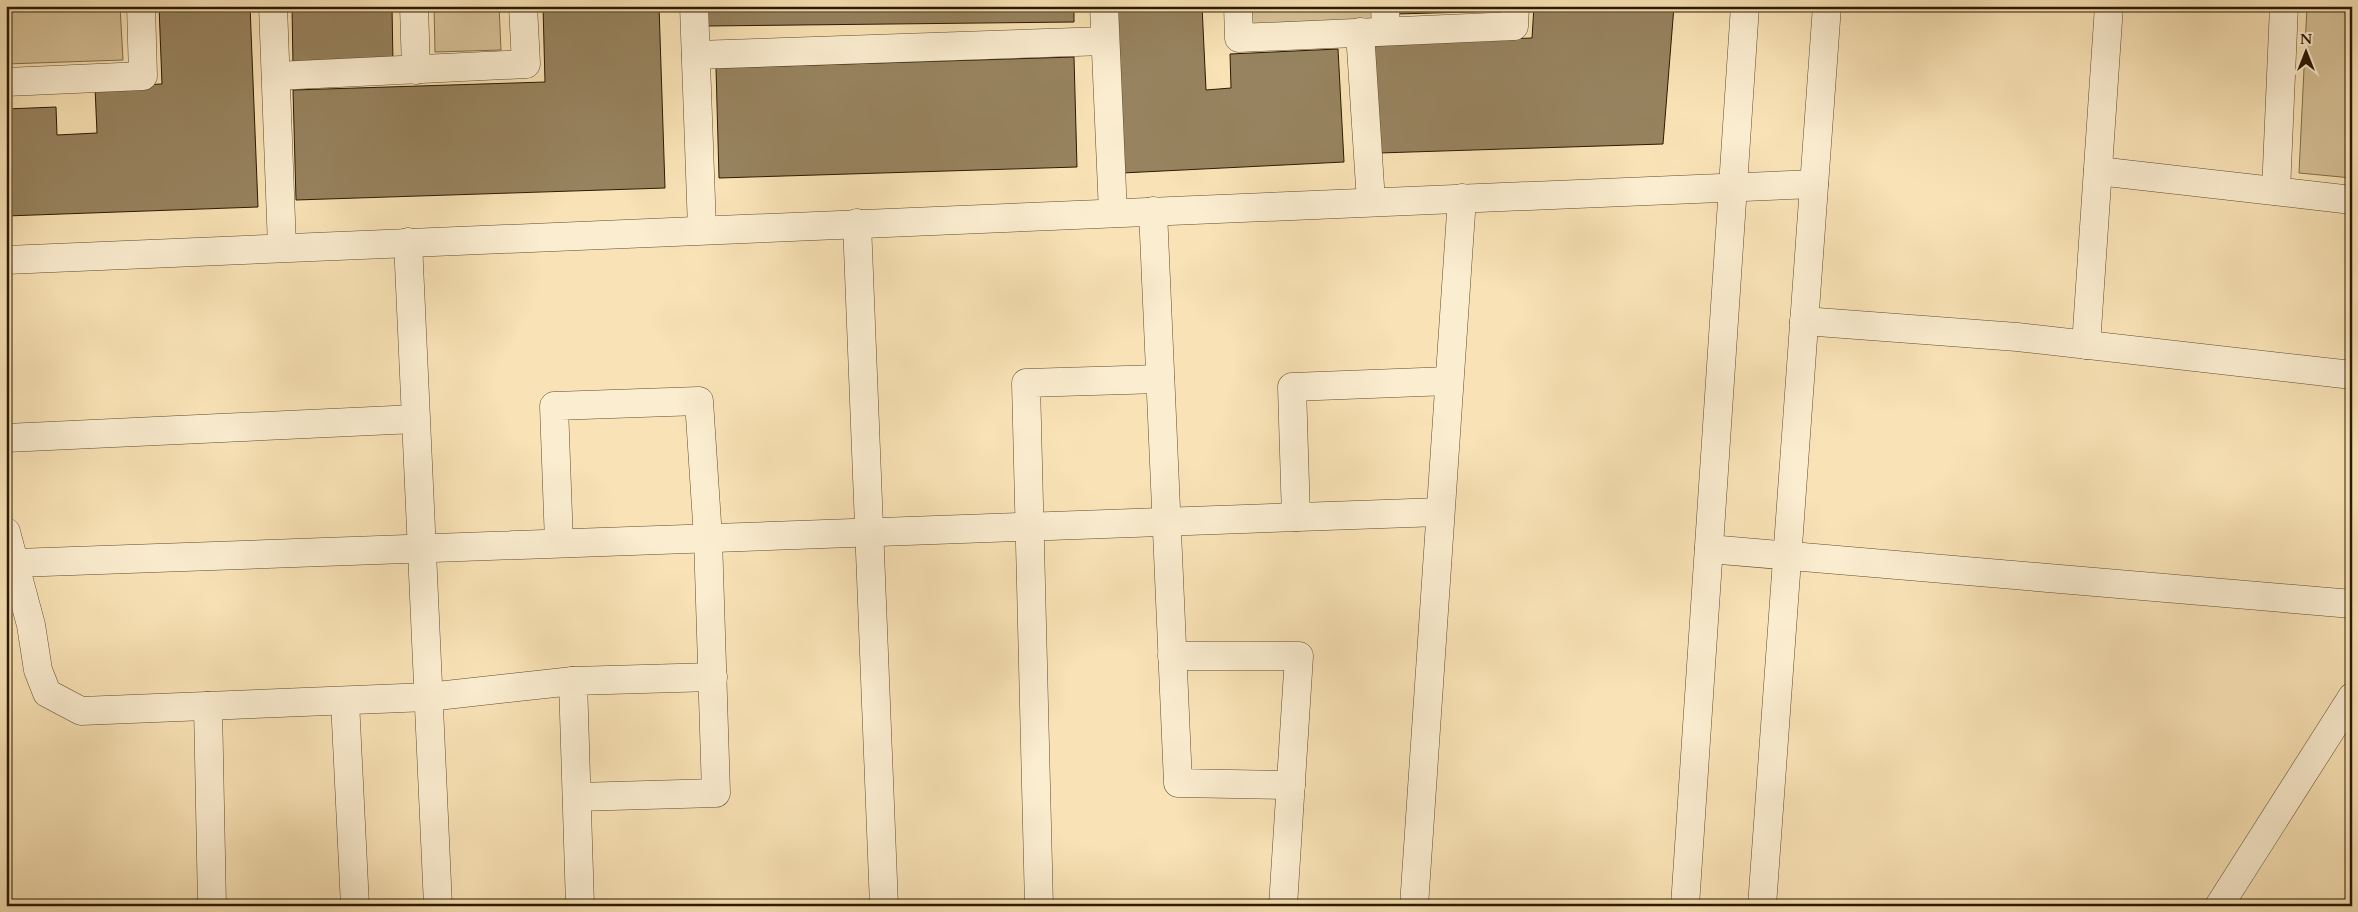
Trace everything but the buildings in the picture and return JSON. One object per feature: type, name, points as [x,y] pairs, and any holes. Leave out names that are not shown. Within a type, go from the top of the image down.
[{"type":"street","points":[[6,82],[143,76],[140,6]]},
{"type":"street","points":[[273,6],[282,247]]},
{"type":"street","points":[[414,6],[416,70]]},
{"type":"street","points":[[276,76],[526,64],[523,6]]},
{"type":"street","points":[[694,6],[702,229]]},
{"type":"street","points":[[1104,6],[1112,212]]},
{"type":"street","points":[[1238,6],[1240,38],[1377,23],[1514,26],[1515,6]]},
{"type":"street","points":[[1685,906],[1745,6]]},
{"type":"street","points":[[1762,906],[1827,6]]},
{"type":"street","points":[[2086,345],[2109,6]]},
{"type":"street","points":[[2276,191],[2284,6]]},
{"type":"street","points":[[1371,202],[1377,23]]},
{"type":"street","points":[[696,55],[1105,41]]},
{"type":"street","points":[[2098,171],[2352,200]]},
{"type":"street","points":[[6,260],[857,222],[1814,184]]},
{"type":"street","points":[[1414,906],[1462,198]]},
{"type":"street","points":[[1153,210],[1178,783],[1291,785]]},
{"type":"street","points":[[857,222],[884,906]]},
{"type":"street","points":[[408,242],[438,906]]},
{"type":"street","points":[[1804,321],[2017,337],[2352,375]]},
{"type":"street","points":[[1039,906],[1026,383],[1160,379]]},
{"type":"street","points":[[1296,517],[1292,387],[1449,381]]},
{"type":"street","points":[[559,543],[554,406],[699,402],[708,538],[716,793],[577,797]]},
{"type":"street","points":[[6,438],[416,420]]},
{"type":"street","points":[[16,563],[1440,512]]},
{"type":"street","points":[[6,532],[16,563],[31,625],[38,670],[47,692],[81,711],[428,697],[573,681],[712,676]]},
{"type":"street","points":[[1709,549],[2352,604]]},
{"type":"street","points":[[1172,656],[1299,656],[1283,906]]},
{"type":"street","points":[[573,681],[580,906]]},
{"type":"street","points":[[2219,906],[2352,697]]},
{"type":"street","points":[[345,700],[355,906]]},
{"type":"street","points":[[208,706],[212,906]]},
{"type":"shaded area","points":[[6,6],[120,6],[123,60],[6,64]]},
{"type":"shaded area","points":[[434,6],[499,6],[501,50],[435,52]]},
{"type":"shaded area","points":[[1242,6],[1382,6],[1383,28],[1243,34]]},
{"type":"shaded area","points":[[2307,6],[2352,6],[2352,178],[2299,173]]}]
